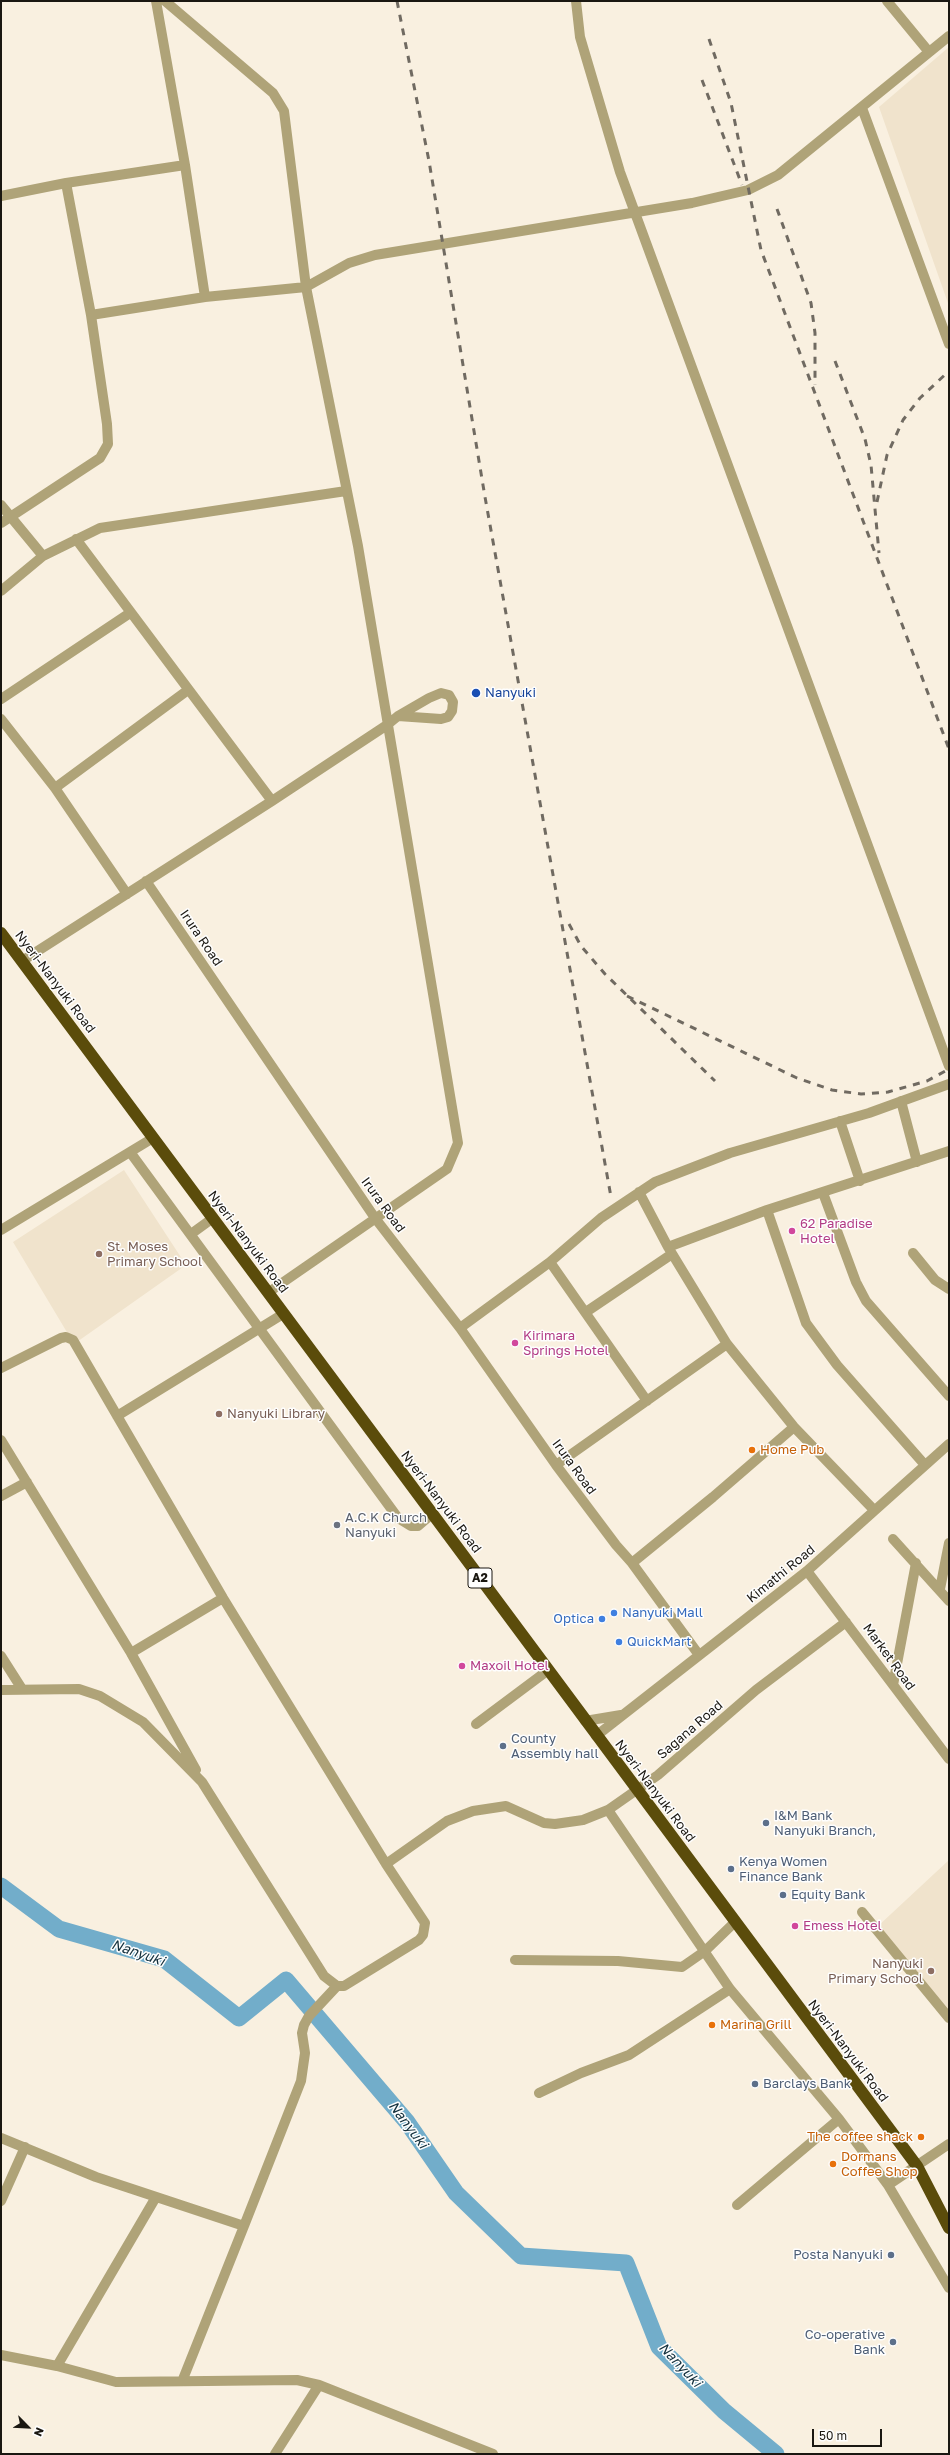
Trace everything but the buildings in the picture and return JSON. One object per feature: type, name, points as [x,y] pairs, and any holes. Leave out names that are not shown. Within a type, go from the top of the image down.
[{"type":"highway","name":"Nyeri-Nanyuki Road","points":[[1,933],[269,1292],[283,1314],[596,1736],[917,2166],[949,2228]]},
{"type":"street","points":[[156,1],[185,165],[205,297]]},
{"type":"street","points":[[165,1],[278,100],[285,120],[306,287],[362,569],[458,1143],[447,1169],[269,1292]]},
{"type":"street","points":[[576,1],[580,37],[620,172],[949,1066]]},
{"type":"street","points":[[887,1],[929,52]]},
{"type":"street","points":[[91,315],[205,297],[306,287],[349,263],[375,255],[730,196],[757,186],[778,175],[949,36]]},
{"type":"street","points":[[862,108],[949,344]]},
{"type":"street","points":[[1,196],[66,183],[185,165]]},
{"type":"street","points":[[1,523],[100,458],[106,451],[108,436],[91,315],[66,183]]},
{"type":"street","points":[[1,591],[43,556],[100,528],[346,491]]},
{"type":"street","points":[[1,505],[12,516],[43,556]]},
{"type":"street","points":[[76,539],[272,802]]},
{"type":"street","points":[[1,699],[130,613]]},
{"type":"street","points":[[55,788],[188,690]]},
{"type":"street","points":[[22,962],[146,881],[272,802],[387,725],[398,716],[429,698],[441,693],[448,695],[453,702],[452,711],[448,717],[441,719],[398,716]]},
{"type":"street","points":[[1,719],[55,788],[127,894]]},
{"type":"street","name":"Irura Road","points":[[146,881],[375,1218],[460,1328],[556,1465],[616,1545],[632,1563],[699,1655]]},
{"type":"street","points":[[460,1328],[550,1262],[601,1218],[655,1182],[730,1153],[840,1121],[949,1084]]},
{"type":"street","points":[[901,1101],[917,1162]]},
{"type":"street","points":[[840,1121],[860,1180]]},
{"type":"street","points":[[1,1230],[153,1138]]},
{"type":"street","points":[[586,1312],[670,1250],[767,1210],[949,1151]]},
{"type":"street","points":[[130,1152],[398,1518],[411,1526],[418,1526],[432,1514]]},
{"type":"street","points":[[639,1192],[670,1250],[727,1344],[794,1427],[874,1510]]},
{"type":"street","points":[[823,1193],[856,1282],[866,1301],[949,1396]]},
{"type":"street","points":[[767,1210],[806,1323],[837,1365],[925,1465]]},
{"type":"street","points":[[191,1234],[213,1218]]},
{"type":"street","points":[[913,1253],[935,1280],[949,1289]]},
{"type":"street","points":[[550,1262],[647,1402]]},
{"type":"street","points":[[117,1416],[283,1314]]},
{"type":"street","points":[[1,1368],[61,1338],[69,1339],[77,1347],[223,1598],[386,1864],[425,1923],[419,1940],[344,1986],[337,1986],[324,1976],[202,1782],[131,1654],[1,1440]]},
{"type":"street","points":[[556,1465],[727,1344]]},
{"type":"street","points":[[632,1563],[713,1497],[794,1427]]},
{"type":"street","name":"Kimathi Road","points":[[596,1736],[620,1715],[807,1571],[949,1444]]},
{"type":"street","points":[[1,1496],[27,1482]]},
{"type":"street","points":[[893,1539],[940,1589],[949,1601]]},
{"type":"street","points":[[940,1589],[949,1543]]},
{"type":"street","points":[[893,1685],[916,1563]]},
{"type":"street","name":"Market Road","points":[[807,1571],[949,1759]]},
{"type":"street","points":[[131,1654],[223,1598]]},
{"type":"street","name":"Sagana Road","points":[[386,1864],[440,1825],[473,1811],[506,1806],[544,1823],[555,1824],[583,1820],[608,1810],[637,1790],[756,1690],[846,1622]]},
{"type":"street","points":[[1,1656],[22,1689]]},
{"type":"street","points":[[476,1724],[547,1670]]},
{"type":"street","points":[[1,1690],[79,1689],[100,1696],[143,1722],[202,1782]]},
{"type":"street","name":"Kimathi Road","points":[[585,1721],[620,1715]]},
{"type":"street","points":[[608,1810],[730,1989],[839,2119],[888,2185],[946,2275],[949,2288]]},
{"type":"street","points":[[862,1912],[949,2018]]},
{"type":"street","points":[[515,1960],[618,1961],[682,1967],[705,1951],[735,1922]]},
{"type":"street","points":[[183,2379],[301,2081],[305,2054],[302,2032],[309,2016],[337,1986]]},
{"type":"street","points":[[539,2093],[581,2073],[629,2055],[730,1989]]},
{"type":"street","points":[[737,2205],[839,2119]]},
{"type":"street","points":[[1,2138],[96,2177],[244,2226]]},
{"type":"street","points":[[888,2185],[949,2144]]},
{"type":"street","points":[[1,2200],[24,2147]]},
{"type":"street","points":[[57,2366],[156,2197]]},
{"type":"street","points":[[1,2355],[57,2366],[116,2382],[183,2379],[277,2378],[297,2380],[319,2385],[493,2454]]},
{"type":"street","points":[[275,2454],[319,2385]]},
{"type":"shaded area","points":[[949,47],[949,306],[879,107]]},
{"type":"shaded area","name":"St. Moses Primary School","points":[[124,1170],[186,1265],[74,1344],[13,1242]]},
{"type":"shaded area","name":"Nanyuki Primary School","points":[[949,1860],[949,2015],[877,1927]]},
{"type":"waterway","name":"Nanyuki","points":[[1,1886],[59,1929],[164,1959],[239,2018],[286,1980],[407,2122],[456,2193],[521,2256],[626,2263],[659,2347],[724,2411],[776,2454]]},
{"type":"railway","points":[[397,1],[429,161],[485,497],[611,1197]]},
{"type":"railway","points":[[709,39],[731,103],[761,250],[949,749]]},
{"type":"railway","points":[[702,80],[742,185]]},
{"type":"railway","points":[[777,209],[811,303],[815,333],[815,385]]},
{"type":"railway","points":[[835,361],[865,439],[871,465],[879,553]]},
{"type":"railway","points":[[877,502],[887,455],[903,420],[920,398],[949,371]]},
{"type":"railway","points":[[569,924],[581,946],[605,974],[715,1081]]},
{"type":"railway","points":[[627,996],[797,1078],[832,1090],[861,1094],[888,1092],[927,1081],[949,1069]]},
{"type":"place","name":"Nanyuki","points":[[476,693]]},
{"type":"place","name":"62 Paradise Hotel","points":[[792,1231]]},
{"type":"place","name":"St. Moses Primary School","points":[[99,1254]]},
{"type":"place","name":"Kirimara Springs Hotel","points":[[515,1343]]},
{"type":"place","name":"Nanyuki Library","points":[[219,1414]]},
{"type":"place","name":"Home Pub","points":[[752,1450]]},
{"type":"place","name":"A.C.K Church Nanyuki","points":[[337,1525]]},
{"type":"place","name":"Nanyuki Mall","points":[[614,1613]]},
{"type":"place","name":"Optica","points":[[602,1619]]},
{"type":"place","name":"QuickMart","points":[[619,1642]]},
{"type":"place","name":"Maxoil Hotel","points":[[462,1666]]},
{"type":"place","name":"County Assembly hall","points":[[503,1746]]},
{"type":"place","name":"I&M Bank Nanyuki Branch,","points":[[766,1823]]},
{"type":"place","name":"Kenya Women Finance Bank","points":[[731,1869]]},
{"type":"place","name":"Equity Bank","points":[[783,1895]]},
{"type":"place","name":"Emess Hotel","points":[[795,1926]]},
{"type":"place","name":"Nanyuki Primary School","points":[[931,1971]]},
{"type":"place","name":"Marina Grill","points":[[712,2025]]},
{"type":"place","name":"Barclays Bank","points":[[755,2084]]},
{"type":"place","name":"The coffee shack","points":[[921,2137]]},
{"type":"place","name":"Dormans Coffee Shop","points":[[833,2164]]},
{"type":"place","name":"Posta Nanyuki","points":[[891,2255]]},
{"type":"place","name":"Co-operative Bank","points":[[893,2342]]}]
